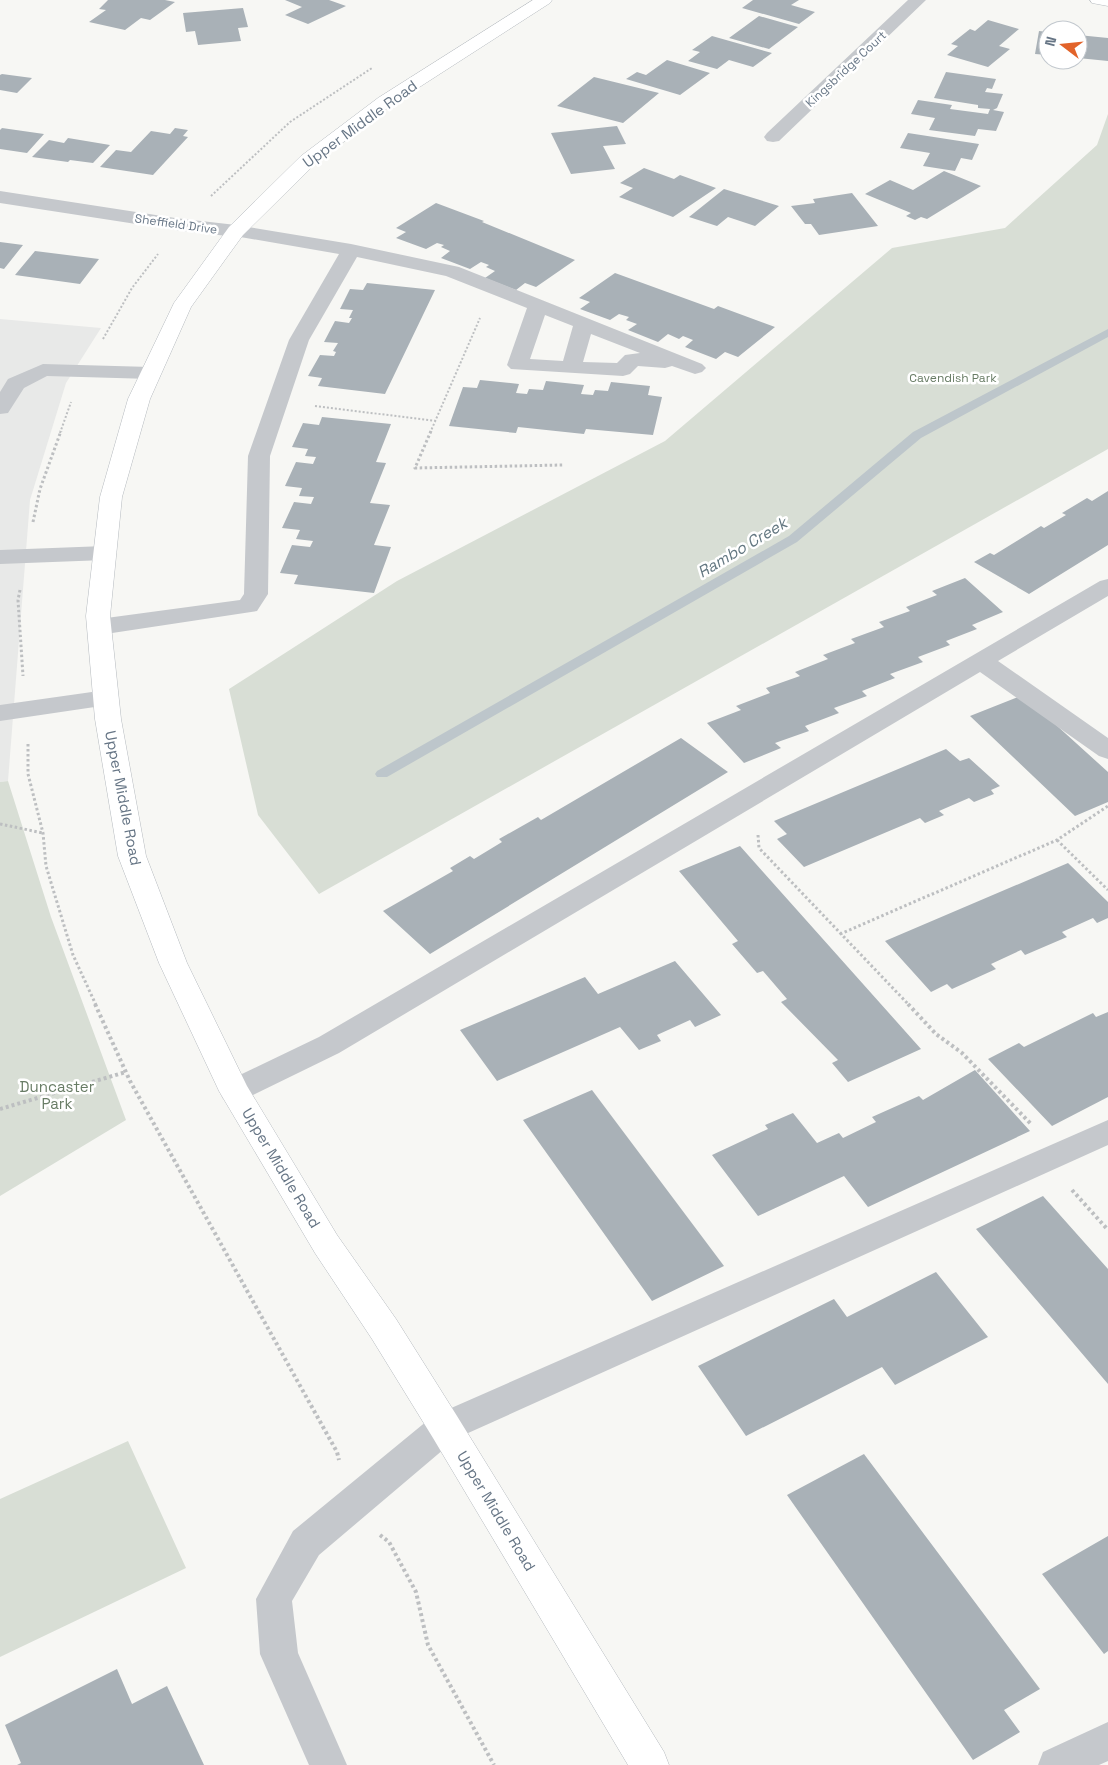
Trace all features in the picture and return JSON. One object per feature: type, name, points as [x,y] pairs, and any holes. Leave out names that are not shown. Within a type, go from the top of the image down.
[{"type":"main road","name":"Upper Middle Road","points":[[544,0],[384,102],[308,160],[236,231],[181,307],[139,399],[111,497],[98,616],[106,698],[132,856],[173,963],[234,1091],[326,1244],[384,1329],[445,1427],[650,1765]]},
{"type":"main road","points":[[1098,0],[1108,1]]},
{"type":"street","name":"Kingsbridge Court","points":[[773,137],[918,0]]},
{"type":"street","name":"Sheffield Drive","points":[[0,197],[181,225],[236,231],[351,250],[452,271],[688,365],[632,359],[624,370],[571,368]]},
{"type":"street","points":[[99,627],[248,606],[256,594],[259,456],[298,340],[351,250]]},
{"type":"street","points":[[538,304],[518,365],[571,368],[584,323]]},
{"type":"street","points":[[0,408],[16,384],[43,370],[86,370],[150,374]]},
{"type":"street","points":[[0,557],[105,552]]},
{"type":"street","points":[[234,1091],[329,1045],[1108,586]]},
{"type":"street","points":[[981,661],[1108,750]]},
{"type":"street","points":[[0,713],[106,698]]},
{"type":"street","points":[[328,1765],[279,1654],[274,1600],[306,1543],[445,1427],[1108,1132]]},
{"type":"street","points":[[1057,1765],[1108,1741]]},
{"type":"path","points":[[340,1461],[337,1452],[126,1072],[73,955],[46,866],[43,833],[28,774],[28,709],[22,673],[18,600],[40,489],[80,380],[132,288],[181,225],[290,122],[375,66]]},
{"type":"path","points":[[494,287],[415,468],[563,465]]},
{"type":"path","points":[[277,401],[436,421]]},
{"type":"path","points":[[740,803],[756,823],[759,848],[936,1034],[962,1053],[1059,1153]]},
{"type":"path","points":[[840,934],[1057,840],[1108,806]]},
{"type":"path","points":[[0,824],[43,833]]},
{"type":"path","points":[[1057,840],[1108,890]]},
{"type":"path","points":[[0,1109],[126,1072]]},
{"type":"path","points":[[1068,1185],[1108,1230]]},
{"type":"path","points":[[377,1533],[389,1542],[416,1592],[428,1645],[494,1765]]},
{"type":"shaded area","points":[[0,319],[101,328],[66,383],[30,500],[8,781],[0,782]]},
{"type":"green space","name":"Cavendish Park","points":[[1108,114],[1108,449],[319,894],[258,815],[229,689],[397,581],[665,441],[892,248],[1005,228],[1097,145]]},
{"type":"green space","name":"Duncaster Park","points":[[8,781],[51,917],[126,1120],[0,1196],[0,782]]},
{"type":"green space","points":[[128,1441],[186,1568],[0,1657],[0,1499]]},
{"type":"building","points":[[108,0],[165,0],[175,2],[150,20],[141,18],[125,30],[89,22],[106,10],[99,9]]},
{"type":"building","points":[[285,0],[329,0],[346,6],[308,24],[285,15],[302,7]]},
{"type":"building","points":[[753,0],[799,0],[791,5],[815,12],[799,24],[742,8]]},
{"type":"building","points":[[243,8],[248,27],[238,28],[241,41],[198,45],[195,31],[186,32],[183,13]]},
{"type":"building","points":[[759,16],[798,27],[769,49],[729,38]]},
{"type":"building","points":[[988,20],[1019,29],[999,46],[1010,49],[988,67],[947,55],[958,46],[951,44],[970,29],[975,31]]},
{"type":"building","points":[[712,36],[772,53],[753,67],[729,60],[717,69],[688,61],[700,52],[692,50]]},
{"type":"building","points":[[1088,36],[1108,38],[1108,61],[1088,59]]},
{"type":"building","points":[[1038,37],[1038,54],[1035,54]]},
{"type":"building","points":[[667,60],[710,73],[680,95],[626,79],[637,72],[646,75]]},
{"type":"building","points":[[946,72],[996,79],[992,89],[987,88],[985,92],[1003,94],[997,108],[993,110],[1004,112],[996,131],[978,129],[975,136],[929,130],[935,118],[911,114],[918,100],[952,105],[950,109],[988,114],[990,109],[978,108],[978,105],[934,98]]},
{"type":"building","points":[[0,75],[32,78],[17,93],[0,90]]},
{"type":"building","points":[[594,77],[659,93],[623,123],[557,106]]},
{"type":"building","points":[[617,126],[626,144],[603,146],[615,169],[571,174],[551,133]]},
{"type":"building","points":[[2,128],[44,134],[27,153],[0,149],[0,130]]},
{"type":"building","points":[[175,128],[188,130],[183,136],[188,137],[153,175],[100,167],[116,150],[131,152],[151,131],[170,134]]},
{"type":"building","points":[[908,133],[979,144],[972,160],[961,158],[955,171],[923,166],[930,153],[900,148]]},
{"type":"building","points":[[68,138],[110,145],[93,163],[32,157],[49,140],[64,143]]},
{"type":"building","points":[[644,168],[674,179],[680,175],[716,188],[673,217],[619,197],[633,188],[620,183]]},
{"type":"building","points":[[944,171],[981,186],[927,219],[921,217],[915,220],[906,216],[911,213],[865,194],[890,180],[913,190]]},
{"type":"building","points":[[724,189],[779,206],[755,226],[728,217],[717,226],[689,217]]},
{"type":"building","points":[[852,193],[878,226],[819,235],[811,224],[805,224],[791,206],[815,203],[813,199]]},
{"type":"building","points":[[436,203],[484,221],[482,222],[575,260],[536,287],[525,283],[516,290],[485,278],[495,271],[486,267],[489,265],[481,262],[470,269],[441,258],[450,251],[441,247],[444,245],[437,243],[426,249],[396,238],[406,232],[396,228]]},
{"type":"building","points":[[0,242],[23,245],[4,269],[0,268]]},
{"type":"building","points":[[35,251],[99,259],[80,284],[15,275]]},
{"type":"building","points":[[615,273],[714,309],[718,306],[775,327],[738,357],[725,352],[716,359],[685,347],[693,340],[683,336],[679,339],[668,334],[658,342],[628,330],[637,324],[626,320],[629,317],[619,314],[610,320],[580,309],[590,302],[579,298]]},
{"type":"building","points":[[367,283],[435,290],[385,394],[318,386],[322,378],[308,376],[320,355],[334,356],[336,352],[333,351],[338,343],[324,342],[335,321],[349,323],[352,318],[349,318],[353,310],[340,309],[350,289],[363,290]]},
{"type":"building","points":[[480,380],[519,384],[516,393],[527,394],[529,389],[543,390],[546,381],[584,385],[581,394],[593,395],[595,390],[608,391],[611,382],[650,386],[648,395],[662,397],[653,435],[586,429],[584,434],[518,427],[516,433],[449,426],[463,387],[477,388]]},
{"type":"building","points":[[322,417],[391,424],[376,462],[386,463],[370,503],[390,505],[374,545],[391,547],[374,593],[294,584],[298,575],[280,573],[292,545],[310,547],[313,541],[296,539],[300,530],[282,528],[294,502],[311,504],[314,497],[299,496],[302,488],[285,486],[296,462],[313,464],[316,457],[305,456],[308,449],[292,447],[303,423],[319,425]]},
{"type":"building","points":[[1108,491],[1108,545],[1029,594],[974,562],[990,553],[994,555],[1041,526],[1044,528],[1066,515],[1062,513],[1087,498],[1092,501]]},
{"type":"building","points":[[965,578],[1003,612],[972,625],[977,629],[946,641],[950,645],[918,657],[923,662],[890,674],[895,678],[862,691],[867,696],[834,708],[839,713],[805,726],[809,731],[775,743],[781,748],[744,763],[707,723],[741,710],[736,706],[770,693],[766,688],[800,676],[795,672],[828,659],[823,655],[855,643],[851,639],[884,627],[879,622],[910,611],[906,607],[937,595],[932,591]]},
{"type":"building","points":[[1023,695],[1108,772],[1108,802],[1075,816],[970,716]]},
{"type":"building","points":[[681,738],[728,772],[430,954],[383,911],[453,871],[450,868],[470,856],[474,859],[502,842],[499,839],[538,817],[541,820]]},
{"type":"building","points":[[946,749],[960,761],[969,758],[1000,786],[991,790],[994,794],[974,802],[969,798],[939,811],[944,815],[925,823],[920,818],[804,867],[777,839],[787,834],[774,821]]},
{"type":"building","points":[[740,846],[921,1049],[848,1082],[832,1063],[838,1060],[781,1002],[787,999],[763,971],[757,973],[732,944],[738,941],[679,871]]},
{"type":"building","points":[[1068,863],[1108,902],[1108,918],[1097,923],[1093,918],[1062,932],[1067,937],[1025,955],[1021,950],[991,964],[996,969],[952,989],[947,984],[931,992],[885,941]]},
{"type":"building","points":[[675,961],[721,1015],[695,1027],[690,1020],[657,1035],[661,1041],[639,1050],[620,1027],[497,1081],[460,1030],[585,977],[598,994]]},
{"type":"building","points":[[1108,1012],[1108,1097],[1052,1126],[988,1059],[1019,1043],[1024,1047],[1093,1013],[1096,1017]]},
{"type":"building","points":[[975,1070],[1030,1131],[868,1207],[844,1176],[758,1216],[712,1155],[768,1129],[765,1125],[793,1113],[817,1143],[839,1133],[843,1138],[876,1122],[872,1117],[919,1096],[923,1100]]},
{"type":"building","points":[[592,1090],[724,1266],[652,1301],[523,1120]]},
{"type":"building","points":[[1043,1196],[1108,1269],[1108,1384],[976,1229]]},
{"type":"building","points":[[936,1272],[988,1337],[895,1385],[882,1367],[746,1436],[698,1366],[834,1299],[847,1317]]},
{"type":"building","points":[[864,1454],[1040,1689],[1004,1710],[1020,1732],[973,1760],[787,1495]]},
{"type":"building","points":[[1108,1536],[1108,1651],[1104,1654],[1042,1574]]},
{"type":"building","points":[[117,1669],[132,1704],[167,1686],[204,1765],[17,1765],[21,1763],[5,1725]]},
{"type":"waterway","name":"Rambo Creek","points":[[382,774],[793,539],[917,435],[1108,332]]}]
